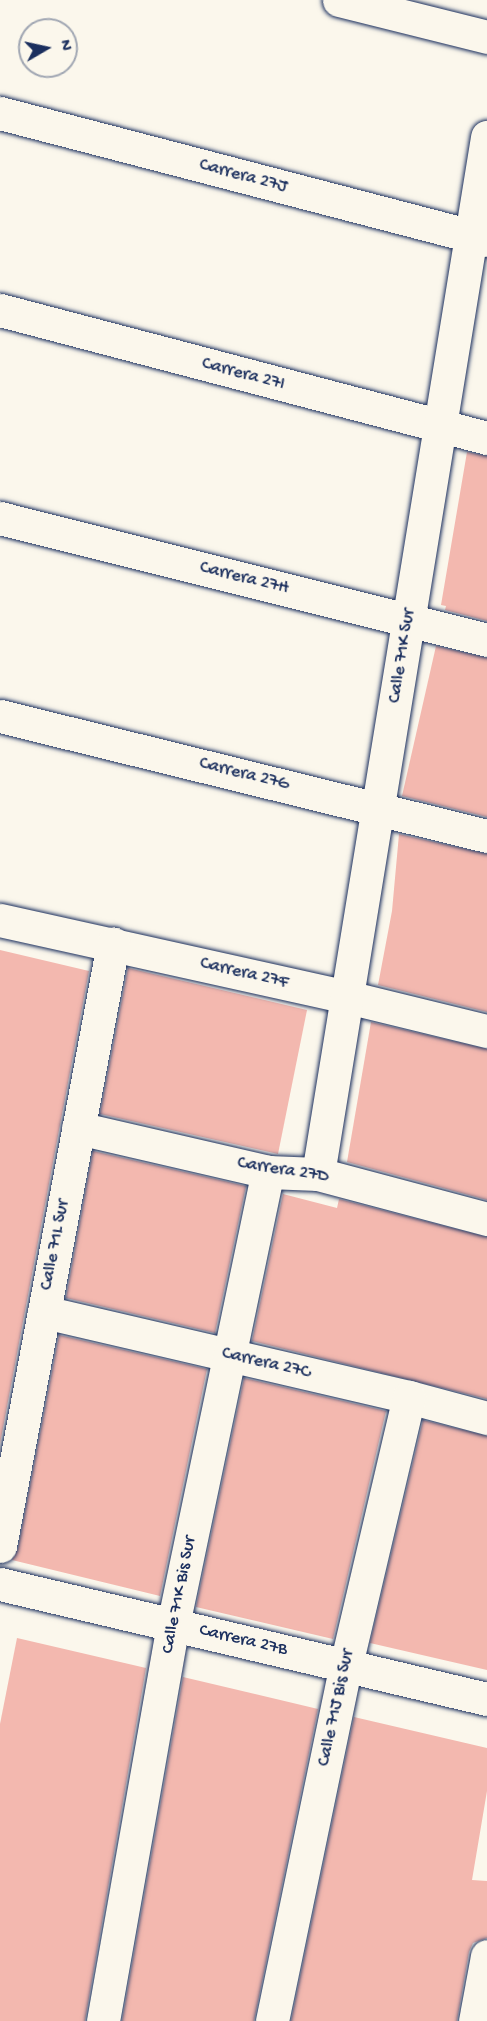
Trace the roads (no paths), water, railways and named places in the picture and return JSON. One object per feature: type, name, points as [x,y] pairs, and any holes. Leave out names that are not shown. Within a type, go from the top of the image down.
[{"type":"street","points":[[339,0],[487,37]]},
{"type":"street","name":"Carrera 27J","points":[[0,113],[479,238]]},
{"type":"street","name":"Calle 71K Sur","points":[[318,1174],[440,427],[479,238],[487,137]]},
{"type":"street","name":"Carrera 27I","points":[[0,310],[487,438]]},
{"type":"street","name":"Carrera 27H","points":[[0,518],[487,640]]},
{"type":"street","name":"Carrera 27G","points":[[0,716],[487,836]]},
{"type":"street","name":"Carrera 27F","points":[[0,920],[347,997],[487,1031]]},
{"type":"street","name":"Calle 71L Sur","points":[[0,1546],[113,944]]},
{"type":"street","name":"Carrera 27D","points":[[78,1128],[268,1172],[318,1174],[487,1219]]},
{"type":"street","name":"Calle 71K Bis Sur","points":[[103,2021],[173,1625],[268,1172]]},
{"type":"street","name":"Carrera 27C","points":[[44,1312],[409,1397],[487,1418]]},
{"type":"street","name":"Calle 71J Bis Sur","points":[[272,2021],[345,1665],[409,1397]]},
{"type":"street","name":"Carrera 27B","points":[[0,1584],[487,1699]]},
{"type":"street","points":[[475,2021],[487,1956]]}]
